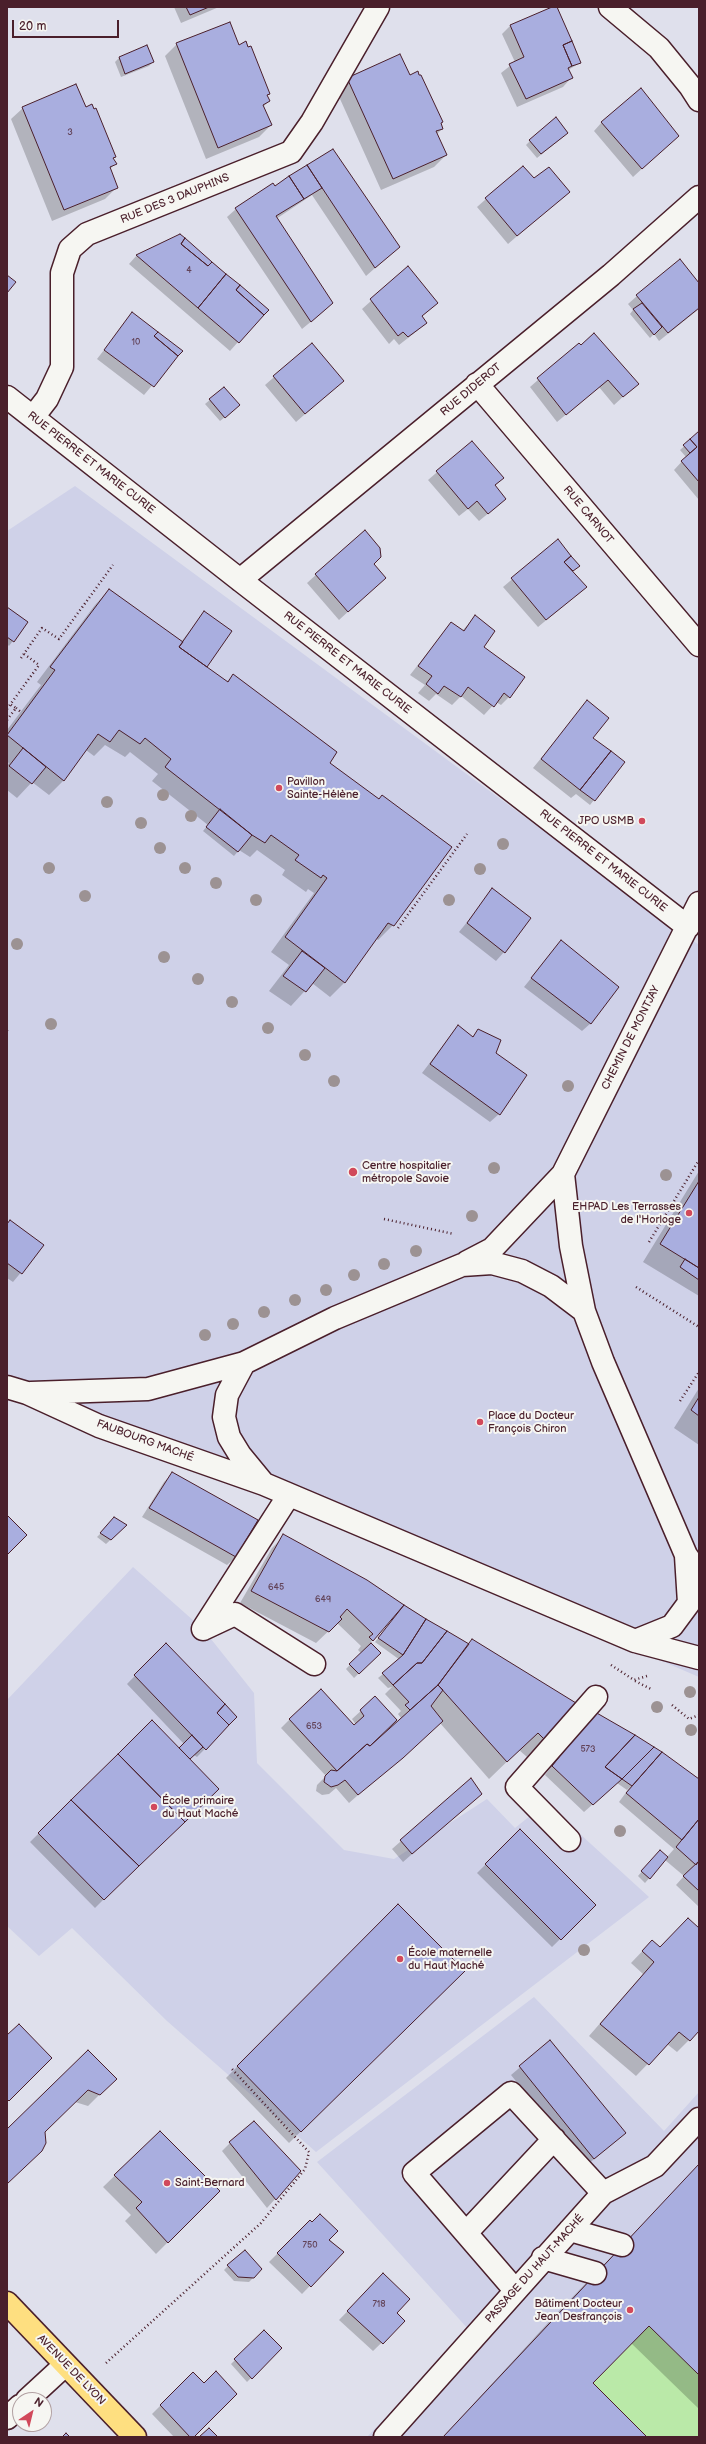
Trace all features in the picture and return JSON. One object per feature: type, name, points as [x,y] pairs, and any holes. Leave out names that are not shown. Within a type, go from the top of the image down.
[{"type":"main road","name":"AVENUE DE LYON","points":[[7,2304],[135,2437]]},
{"type":"street","name":"RUE DES 3 DAUPHINS","points":[[32,417],[47,399],[62,367],[62,273],[70,249],[87,234],[291,152],[312,122],[378,7]]},
{"type":"street","points":[[610,7],[659,48],[696,85]]},
{"type":"street","name":"RUE DIDEROT","points":[[240,580],[611,275],[699,197]]},
{"type":"street","name":"RUE CARNOT","points":[[477,384],[699,645]]},
{"type":"street","name":"RUE PIERRE ET MARIE CURIE","points":[[7,397],[240,580],[688,926]]},
{"type":"street","name":"CHEMIN DE MONTJAY","points":[[462,1265],[492,1249],[563,1174],[699,903]]},
{"type":"street","points":[[563,1174],[571,1246],[584,1311],[603,1362],[686,1554],[699,1574]]},
{"type":"street","points":[[584,1311],[551,1286],[522,1271],[492,1263],[462,1265],[335,1318],[244,1362],[227,1395],[224,1417],[229,1437],[236,1449],[264,1484],[635,1641],[699,1658]]},
{"type":"street","name":"FAUBOURG MACHÉ","points":[[17,1390],[148,1389],[244,1362]]},
{"type":"street","name":"FAUBOURG MACHÉ","points":[[17,1390],[99,1426],[264,1484]]},
{"type":"street","points":[[289,1495],[204,1629],[236,1614],[314,1664]]},
{"type":"street","points":[[635,1641],[672,1626],[688,1603],[686,1554]]},
{"type":"street","points":[[677,1653],[699,1642]]},
{"type":"street","points":[[569,1840],[517,1787],[596,1697]]},
{"type":"street","points":[[515,2290],[414,2173],[510,2093],[603,2193]]},
{"type":"street","name":"PASSAGE DU HAUT-MACHÉ","points":[[385,2437],[543,2258],[603,2193],[655,2166],[699,2119]]},
{"type":"street","points":[[466,2233],[554,2139]]},
{"type":"street","points":[[570,2230],[622,2245]]},
{"type":"street","points":[[543,2258],[595,2273]]},
{"type":"street","points":[[36,2392],[65,2365]]},
{"type":"path","points":[[21,658],[42,628],[59,639],[113,565]]},
{"type":"path","points":[[7,709],[39,665],[24,654]]},
{"type":"path","points":[[10,704],[22,713]]},
{"type":"path","points":[[7,720],[16,708]]},
{"type":"path","points":[[398,928],[468,834]]},
{"type":"path","points":[[649,1242],[699,1160]]},
{"type":"path","points":[[384,1219],[458,1235]]},
{"type":"path","points":[[636,1287],[699,1327]]},
{"type":"path","points":[[680,1401],[699,1372]]},
{"type":"path","points":[[634,1680],[650,1689]]},
{"type":"path","points":[[672,1705],[689,1718],[699,1715]]},
{"type":"path","points":[[84,2384],[260,2223],[305,2169],[309,2152],[232,2069]]},
{"type":"shaded area","name":"Centre hospitalier métropole Savoie","points":[[75,486],[699,945],[699,1677],[102,1420],[7,1399],[7,531]]},
{"type":"shaded area","points":[[133,1567],[203,1629],[254,1693],[257,1763],[344,1850],[394,1859],[487,1799],[515,1828],[546,1803],[649,1897],[316,2152],[167,2021],[72,1928],[39,1956],[7,1926],[7,1700]]},
{"type":"shaded area","points":[[534,1997],[664,2131],[699,2092],[699,2437],[367,2437],[469,2330],[317,2162]]},
{"type":"green space","points":[[649,2326],[699,2375],[699,2437],[647,2437],[593,2383]]},
{"type":"building","points":[[186,7],[209,7],[190,15]]},
{"type":"building","points":[[552,7],[557,7],[572,41],[563,45],[572,66],[568,68],[573,78],[526,99],[509,64],[524,57],[510,25]]},
{"type":"building","points":[[230,22],[239,45],[246,41],[248,47],[251,46],[270,94],[267,95],[270,101],[263,105],[272,125],[218,148],[176,43]]},
{"type":"building","points":[[572,41],[581,63],[572,66],[563,45]]},
{"type":"building","points":[[147,45],[154,62],[125,74],[119,57]]},
{"type":"building","points":[[400,54],[410,75],[418,71],[419,75],[421,75],[443,122],[441,123],[443,129],[436,131],[447,155],[393,179],[347,78]]},
{"type":"building","points":[[76,84],[86,107],[92,104],[94,109],[96,108],[116,157],[113,158],[117,164],[110,167],[118,188],[64,210],[22,107]]},
{"type":"building","points":[[641,88],[679,136],[642,169],[601,122]]},
{"type":"building","points":[[556,117],[568,133],[541,154],[529,140]]},
{"type":"building","points":[[333,149],[400,247],[375,268],[307,165]]},
{"type":"building","points":[[307,165],[322,188],[304,199],[289,176]]},
{"type":"building","points":[[523,166],[534,178],[549,167],[570,192],[517,236],[485,198]]},
{"type":"building","points":[[289,176],[304,199],[276,216],[333,303],[311,322],[235,208],[273,183],[275,186]]},
{"type":"building","points":[[180,234],[185,238],[181,244],[208,266],[212,262],[226,274],[198,308],[136,255]]},
{"type":"building","points":[[185,238],[212,262],[208,266],[181,244]]},
{"type":"building","points":[[680,259],[699,283],[699,308],[668,333],[636,295]]},
{"type":"building","points":[[408,266],[438,303],[422,316],[427,323],[408,337],[403,332],[398,336],[370,299]]},
{"type":"building","points":[[226,274],[240,285],[236,290],[264,315],[239,343],[198,308]]},
{"type":"building","points":[[7,275],[16,282],[7,293]]},
{"type":"building","points":[[240,285],[269,310],[264,315],[236,290]]},
{"type":"building","points":[[642,303],[662,327],[654,335],[633,309]]},
{"type":"building","points":[[132,312],[158,332],[154,336],[178,356],[154,387],[104,350]]},
{"type":"building","points":[[158,332],[183,351],[178,356],[154,336]]},
{"type":"building","points":[[594,333],[639,384],[623,397],[608,380],[566,415],[537,378],[579,343],[581,345]]},
{"type":"building","points":[[312,343],[344,381],[305,414],[273,376]]},
{"type":"building","points":[[224,387],[240,405],[225,418],[209,399]]},
{"type":"building","points":[[699,431],[699,482],[681,461],[697,447],[690,439]]},
{"type":"building","points":[[690,439],[697,447],[690,453],[683,445]]},
{"type":"building","points":[[472,441],[504,478],[495,485],[506,499],[488,514],[477,501],[468,509],[436,471]]},
{"type":"building","points":[[365,530],[380,548],[381,557],[374,564],[386,578],[348,612],[315,574]]},
{"type":"building","points":[[558,539],[571,556],[564,562],[587,587],[546,620],[511,578]]},
{"type":"building","points":[[571,556],[580,566],[573,571],[564,562]]},
{"type":"building","name":"Pavillon Sainte-Hélène","points":[[109,589],[183,642],[179,647],[228,682],[233,674],[337,752],[330,763],[379,799],[382,795],[452,847],[394,926],[388,923],[345,983],[285,937],[327,878],[323,875],[321,878],[295,860],[299,855],[271,835],[265,843],[252,835],[165,767],[171,759],[145,738],[140,744],[119,730],[110,742],[98,734],[64,781],[7,735],[55,670],[50,667]]},
{"type":"building","points":[[7,607],[28,622],[14,642],[7,637]]},
{"type":"building","points":[[204,611],[232,631],[207,667],[179,647]]},
{"type":"building","points":[[475,615],[495,631],[484,647],[525,677],[510,698],[504,693],[494,707],[468,687],[461,697],[444,686],[438,694],[426,684],[432,676],[418,666],[451,622],[464,631]]},
{"type":"building","points":[[587,700],[609,718],[593,738],[611,751],[580,790],[541,759]]},
{"type":"building","points":[[23,748],[46,767],[32,784],[9,766]]},
{"type":"building","points":[[611,751],[625,762],[595,801],[580,790]]},
{"type":"building","points":[[220,809],[252,835],[238,852],[206,827]]},
{"type":"building","points":[[492,888],[531,918],[505,953],[467,923]]},
{"type":"building","points":[[561,940],[619,987],[591,1024],[531,978]]},
{"type":"building","points":[[302,951],[325,968],[306,992],[283,976]]},
{"type":"building","points":[[458,1025],[473,1037],[478,1029],[501,1040],[496,1053],[527,1075],[500,1115],[430,1064]]},
{"type":"building","name":"EHPAD Les Terrasses de l'Horloge","points":[[699,1181],[699,1268],[660,1244]]},
{"type":"building","points":[[10,1220],[44,1245],[22,1274],[7,1263],[7,1224]]},
{"type":"building","points":[[685,1259],[699,1268],[699,1280],[680,1267]]},
{"type":"building","points":[[699,1397],[699,1416],[691,1410]]},
{"type":"building","points":[[172,1472],[258,1520],[236,1557],[149,1508]]},
{"type":"building","points":[[7,1515],[27,1535],[7,1555]]},
{"type":"building","points":[[114,1517],[127,1525],[111,1540],[100,1533]]},
{"type":"building","points":[[283,1534],[367,1580],[404,1605],[373,1641],[369,1637],[373,1634],[347,1609],[340,1617],[342,1619],[329,1632],[251,1591]]},
{"type":"building","points":[[404,1605],[426,1619],[403,1655],[378,1638]]},
{"type":"building","points":[[426,1619],[447,1631],[422,1663],[417,1663],[393,1685],[382,1673],[403,1655]]},
{"type":"building","points":[[447,1631],[469,1644],[438,1685],[410,1710],[405,1705],[409,1702],[393,1685],[417,1663],[422,1663]]},
{"type":"building","points":[[472,1639],[576,1703],[545,1740],[538,1733],[507,1762],[438,1685]]},
{"type":"building","points":[[166,1643],[225,1704],[217,1713],[229,1725],[206,1750],[134,1675]]},
{"type":"building","points":[[371,1643],[381,1653],[359,1674],[349,1664]]},
{"type":"building","points":[[438,1685],[443,1690],[431,1706],[443,1721],[403,1758],[358,1795],[345,1780],[338,1785],[331,1787],[324,1782],[325,1776],[331,1770],[337,1771],[367,1744],[370,1746]]},
{"type":"building","points":[[321,1689],[354,1725],[364,1716],[360,1710],[375,1696],[397,1720],[370,1746],[367,1744],[337,1771],[289,1719]]},
{"type":"building","points":[[225,1704],[237,1717],[229,1725],[217,1713]]},
{"type":"building","points":[[595,1712],[635,1735],[605,1767],[622,1779],[593,1805],[552,1766]]},
{"type":"building","points":[[152,1720],[219,1789],[185,1822],[118,1754]]},
{"type":"building","points":[[192,1735],[203,1747],[190,1759],[179,1748]]},
{"type":"building","points":[[635,1735],[654,1747],[622,1779],[605,1767]]},
{"type":"building","points":[[654,1747],[662,1752],[632,1786],[622,1779]]},
{"type":"building","points":[[662,1752],[699,1779],[699,1819],[682,1840],[626,1793]]},
{"type":"building","points":[[118,1754],[185,1822],[139,1866],[71,1800]]},
{"type":"building","points":[[471,1778],[482,1794],[412,1854],[400,1840]]},
{"type":"building","points":[[71,1800],[139,1866],[104,1900],[38,1833]]},
{"type":"building","points":[[699,1819],[699,1861],[696,1865],[676,1847]]},
{"type":"building","points":[[520,1829],[596,1905],[561,1940],[485,1864]]},
{"type":"building","points":[[660,1850],[668,1857],[650,1879],[641,1871]]},
{"type":"building","points":[[699,1861],[699,1891],[683,1876]]},
{"type":"building","points":[[398,1904],[465,1971],[301,2132],[237,2066]]},
{"type":"building","points":[[688,1918],[699,1928],[699,2031],[690,2041],[679,2032],[649,2065],[600,2024],[654,1962],[642,1951],[652,1940],[660,1947]]},
{"type":"building","points":[[19,2024],[52,2058],[9,2101],[7,2099],[7,2035]]},
{"type":"building","points":[[550,2040],[626,2133],[594,2159],[519,2066]]},
{"type":"building","points":[[88,2050],[117,2079],[100,2095],[88,2090],[45,2132],[46,2143],[42,2151],[7,2184],[7,2129]]},
{"type":"building","points":[[254,2121],[301,2171],[276,2200],[229,2142]]},
{"type":"building","name":"Saint-Bernard","points":[[160,2131],[220,2191],[168,2243],[136,2208],[142,2202],[114,2175]]},
{"type":"building","name":"Bâtiment Docteur Jean Desfrançois","points":[[699,2164],[699,2375],[649,2326],[593,2383],[647,2437],[443,2437]]},
{"type":"building","points":[[320,2214],[338,2231],[329,2240],[344,2252],[311,2287],[277,2253],[310,2220],[312,2222]]},
{"type":"building","points":[[245,2250],[262,2269],[254,2278],[238,2277],[227,2265]]},
{"type":"building","points":[[383,2273],[410,2299],[397,2313],[405,2321],[383,2344],[347,2311]]},
{"type":"building","points":[[264,2330],[282,2348],[252,2379],[234,2359]]},
{"type":"building","points":[[216,2371],[237,2394],[194,2437],[190,2437],[160,2405],[193,2372],[204,2383]]},
{"type":"building","points":[[209,2428],[218,2437],[199,2437]]},
{"type":"building","points":[[66,2433],[70,2437],[62,2437]]},
{"type":"place","name":"Pavillon Sainte-Hélène","points":[[279,788]]},
{"type":"place","name":"JPO USMB","points":[[642,821]]},
{"type":"place","name":"Centre hospitalier métropole Savoie","points":[[353,1172]]},
{"type":"place","name":"EHPAD Les Terrasses de l'Horloge","points":[[689,1213]]},
{"type":"place","name":"Place du Docteur François Chiron","points":[[480,1422]]},
{"type":"place","name":"École primaire du Haut Maché","points":[[154,1807]]},
{"type":"place","name":"École maternelle du Haut Maché","points":[[400,1959]]},
{"type":"place","name":"Saint-Bernard","points":[[167,2183]]},
{"type":"place","name":"Bâtiment Docteur Jean Desfrançois","points":[[630,2310]]}]
